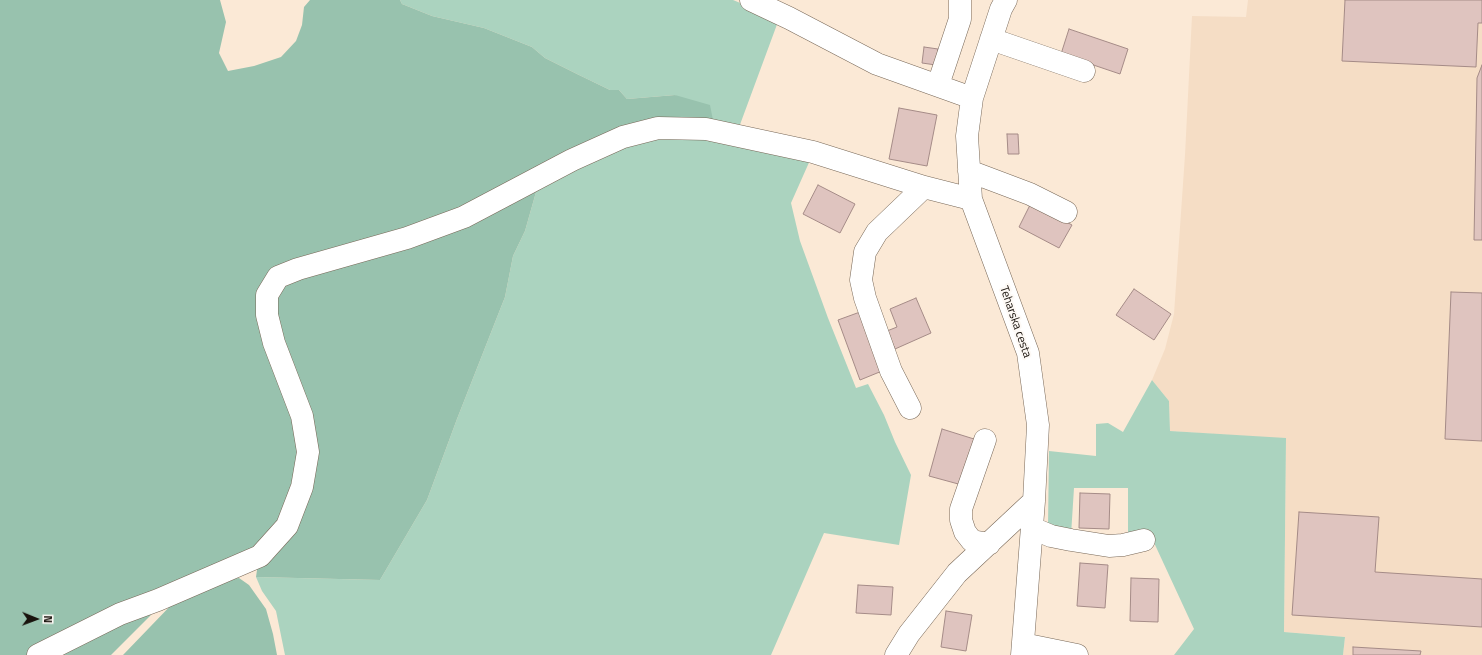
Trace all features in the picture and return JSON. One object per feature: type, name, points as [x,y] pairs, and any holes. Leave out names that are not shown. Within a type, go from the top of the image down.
[{"type":"street","points":[[751,0],[779,6],[877,64],[972,98]]},
{"type":"street","points":[[938,85],[960,19],[960,0]]},
{"type":"street","name":"Teharska cesta","points":[[1006,0],[1001,10],[972,98],[967,136],[971,199],[1028,353],[1038,426],[1034,501],[1022,649]]},
{"type":"street","points":[[991,40],[1084,71]]},
{"type":"street","points":[[38,655],[120,614],[158,600],[260,556],[287,526],[302,487],[308,452],[302,416],[274,343],[267,315],[267,295],[278,277],[298,269],[407,238],[464,217],[572,160],[623,137],[658,128],[706,130],[813,152],[924,187],[971,199]]},
{"type":"street","points":[[969,171],[1030,194],[1066,212]]},
{"type":"street","points":[[910,408],[891,371],[865,298],[861,280],[865,252],[877,232],[924,187]]},
{"type":"street","points":[[985,440],[961,509],[961,520],[965,532],[972,541],[989,544]]},
{"type":"street","points":[[896,655],[909,634],[957,573],[1034,501]]},
{"type":"street","points":[[1032,528],[1051,536],[1109,546],[1123,545],[1144,540]]},
{"type":"street","points":[[1022,649],[1077,655]]},
{"type":"shaded area","points":[[1248,0],[1482,0],[1482,655],[1343,655],[1345,637],[1284,632],[1286,439],[1170,431],[1169,401],[1152,380],[1165,349],[1174,314],[1185,155],[1192,16],[1246,17]]},
{"type":"green space","points":[[0,0],[220,0],[226,22],[219,53],[228,71],[254,66],[281,57],[296,41],[302,25],[304,7],[310,0],[400,0],[402,4],[432,16],[484,28],[532,47],[545,58],[577,74],[610,90],[619,90],[627,99],[675,95],[710,105],[714,125],[668,122],[457,213],[270,274],[300,449],[284,512],[268,537],[240,558],[31,651],[27,655],[0,655]]},
{"type":"green space","points":[[400,0],[733,0],[779,19],[738,130],[714,125],[675,95],[627,99],[619,90],[610,90],[577,74],[545,58],[532,47],[484,28],[432,16],[402,4]]},
{"type":"green space","points":[[686,133],[811,158],[791,203],[800,241],[828,318],[856,388],[868,384],[884,415],[911,475],[899,545],[824,533],[771,655],[285,655],[276,611],[262,591],[256,577],[380,580],[427,500],[505,297],[513,256],[525,231],[538,185],[637,139]]},
{"type":"green space","points":[[538,185],[525,231],[513,256],[505,297],[427,500],[380,580],[256,577],[258,563],[309,488],[270,316],[278,282]]},
{"type":"green space","points":[[1152,380],[1169,401],[1170,431],[1286,438],[1284,632],[1345,637],[1343,655],[1174,655],[1194,629],[1150,534],[1128,533],[1128,488],[1074,488],[1071,535],[1048,526],[1049,451],[1096,456],[1096,424],[1108,423],[1123,432]]},
{"type":"green space","points":[[239,578],[249,585],[266,609],[277,655],[123,655],[176,600],[221,580]]},
{"type":"green space","points":[[145,610],[151,615],[111,655],[50,655]]},
{"type":"building","points":[[1345,0],[1482,0],[1482,23],[1478,23],[1476,67],[1342,61]]},
{"type":"building","points":[[1069,29],[1128,49],[1120,74],[1061,54]]},
{"type":"building","points":[[924,47],[938,49],[936,65],[922,63]]},
{"type":"building","points":[[1482,65],[1482,240],[1474,240],[1477,78]]},
{"type":"building","points":[[899,108],[937,115],[927,166],[889,159]]},
{"type":"building","points":[[1007,134],[1018,134],[1019,154],[1008,154]]},
{"type":"building","points":[[818,185],[855,204],[840,233],[803,214]]},
{"type":"building","points":[[1031,203],[1072,225],[1059,248],[1019,227]]},
{"type":"building","points":[[1134,289],[1171,314],[1154,340],[1116,315]]},
{"type":"building","points":[[1451,292],[1482,293],[1482,441],[1445,439]]},
{"type":"building","points":[[916,298],[931,333],[895,349],[887,331],[897,327],[890,309]]},
{"type":"building","points":[[860,312],[882,371],[860,380],[838,320]]},
{"type":"building","points":[[942,429],[974,439],[962,485],[929,476]]},
{"type":"building","points":[[1080,493],[1110,494],[1109,529],[1079,528]]},
{"type":"building","points":[[1299,512],[1379,517],[1375,572],[1482,579],[1482,627],[1292,615]]},
{"type":"building","points":[[1080,563],[1108,565],[1105,608],[1077,606]]},
{"type":"building","points":[[1131,578],[1159,579],[1158,622],[1130,621]]},
{"type":"building","points":[[858,585],[893,587],[891,615],[856,613]]},
{"type":"building","points":[[946,611],[972,615],[966,651],[941,647]]},
{"type":"building","points":[[1353,647],[1421,651],[1420,655],[1353,655]]}]
